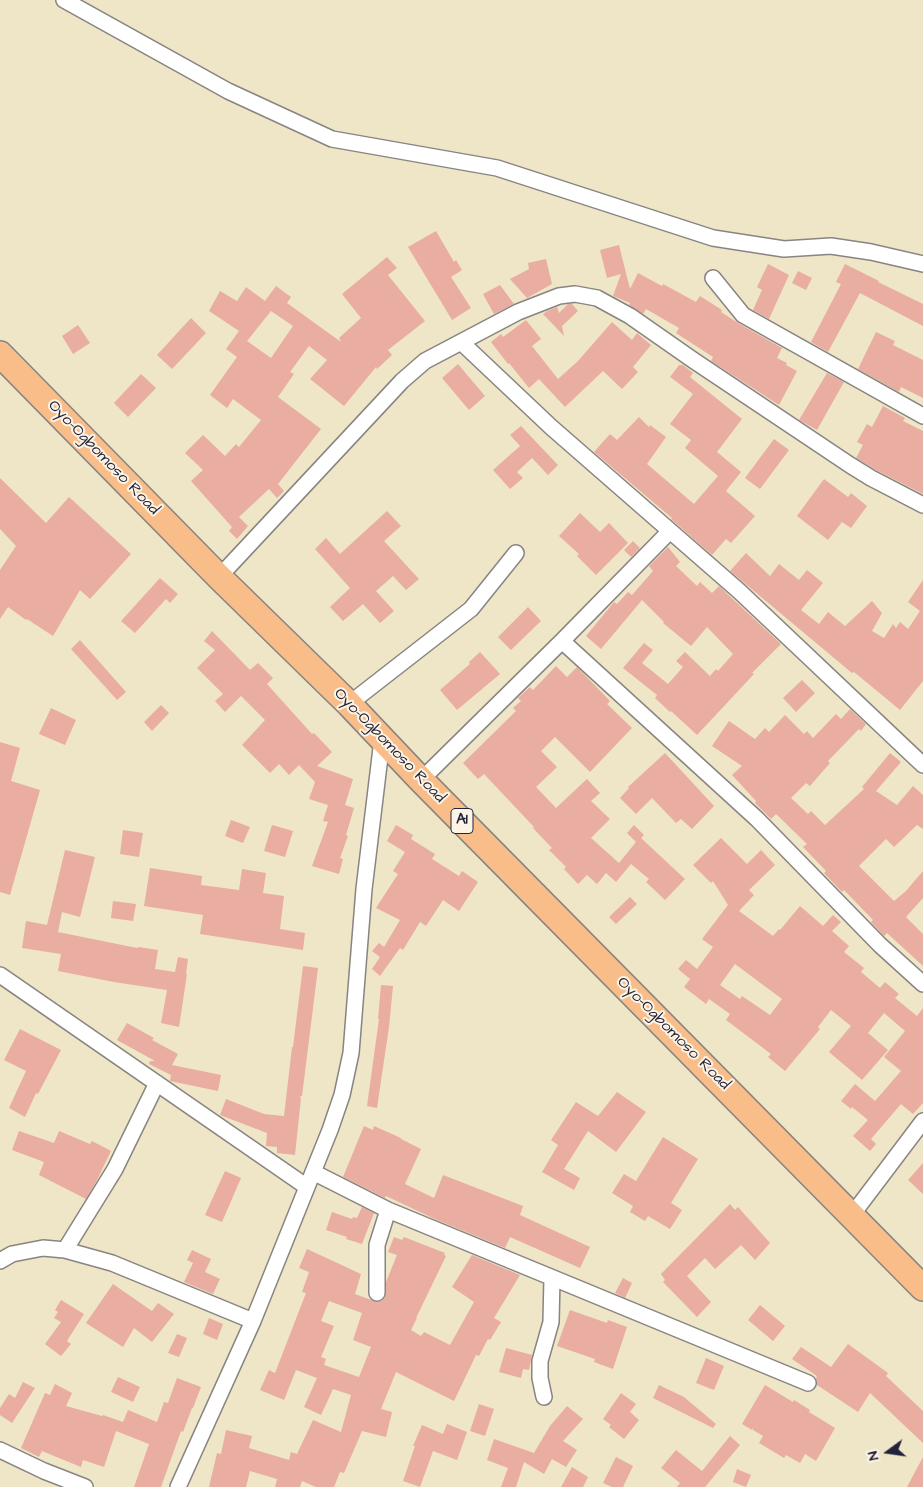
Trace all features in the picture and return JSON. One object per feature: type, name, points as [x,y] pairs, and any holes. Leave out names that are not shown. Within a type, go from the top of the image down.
[{"type":"highway","name":"Oyo-Ogbomoso Road","points":[[0,354],[219,577],[349,704],[421,780],[923,1288]]},
{"type":"street","points":[[64,0],[228,91],[332,139],[496,168],[712,238],[784,249],[831,246],[871,252],[923,264]]},
{"type":"street","points":[[713,278],[743,316],[923,416]]},
{"type":"street","points":[[219,577],[402,381],[424,361],[518,312],[559,296],[576,294],[598,298],[630,316],[850,466],[923,505]]},
{"type":"street","points":[[461,342],[551,427],[739,591],[923,765]]},
{"type":"street","points":[[421,780],[670,531]]},
{"type":"street","points":[[349,704],[470,609],[516,553]]},
{"type":"street","points":[[562,641],[757,819],[880,945],[923,984]]},
{"type":"street","points":[[178,1487],[253,1321],[330,1130],[342,1095],[351,1053],[364,889],[382,740]]},
{"type":"street","points":[[0,975],[307,1187]]},
{"type":"street","points":[[66,1250],[115,1169],[157,1083]]},
{"type":"street","points":[[852,1216],[923,1122]]},
{"type":"street","points":[[313,1172],[388,1210],[808,1383]]},
{"type":"street","points":[[377,1293],[377,1245],[388,1210]]},
{"type":"street","points":[[0,1261],[12,1254],[43,1248],[66,1250],[112,1263],[253,1321]]},
{"type":"street","points":[[544,1397],[540,1378],[540,1361],[551,1322],[552,1278]]},
{"type":"street","points":[[0,1450],[44,1472],[85,1487]]},
{"type":"building","points":[[436,231],[454,262],[456,260],[462,270],[451,277],[471,308],[452,320],[408,247]]},
{"type":"building","points":[[619,245],[630,289],[638,273],[696,302],[700,296],[738,323],[782,348],[777,358],[797,371],[779,405],[711,361],[713,357],[676,333],[679,328],[646,309],[643,314],[629,305],[630,303],[613,296],[621,274],[607,278],[600,250]]},
{"type":"building","points":[[387,257],[397,268],[388,275],[425,321],[388,350],[392,355],[377,369],[376,367],[344,406],[310,379],[327,360],[309,346],[290,372],[294,374],[278,397],[321,429],[278,484],[284,491],[277,498],[269,489],[239,517],[248,526],[237,539],[229,531],[232,527],[191,481],[203,470],[185,453],[203,435],[225,456],[236,444],[239,447],[261,420],[233,399],[227,408],[210,395],[237,357],[226,349],[239,331],[209,311],[220,291],[237,301],[246,287],[265,301],[276,286],[291,297],[287,303],[341,342],[339,338],[361,318],[342,294]],"holes":[[[271,311],[293,326],[271,358],[247,341]]]},
{"type":"building","points":[[546,259],[552,284],[527,298],[510,279],[529,269],[528,263]]},
{"type":"building","points":[[768,264],[789,275],[769,319],[753,310],[762,290],[757,287]]},
{"type":"building","points":[[845,264],[923,304],[923,326],[860,293],[828,352],[811,342],[841,284],[836,282]]},
{"type":"building","points":[[798,271],[812,278],[806,290],[792,283]]},
{"type":"building","points":[[500,285],[514,304],[494,314],[483,294]]},
{"type":"building","points":[[568,304],[572,304],[578,311],[562,326],[564,336],[543,314],[557,307],[559,313]]},
{"type":"building","points":[[191,318],[206,333],[172,369],[157,355]]},
{"type":"building","points":[[526,320],[541,339],[532,346],[558,379],[578,361],[612,322],[632,340],[637,333],[651,345],[633,367],[638,372],[622,389],[603,371],[565,407],[539,379],[529,388],[491,342],[501,334],[503,337]]},
{"type":"building","points":[[78,325],[90,343],[73,354],[62,336]]},
{"type":"building","points":[[876,332],[895,341],[893,345],[923,360],[923,398],[901,387],[899,392],[858,369]]},
{"type":"building","points":[[458,364],[485,396],[469,410],[442,378]]},
{"type":"building","points":[[679,365],[683,365],[693,373],[690,377],[742,419],[717,452],[741,472],[726,491],[755,516],[731,543],[726,539],[712,555],[672,518],[594,452],[610,434],[617,440],[639,417],[649,427],[650,425],[666,437],[647,464],[694,504],[718,476],[685,448],[691,440],[670,424],[693,394],[670,377]]},
{"type":"building","points":[[827,373],[844,382],[817,430],[799,420]]},
{"type":"building","points":[[141,374],[156,388],[128,417],[114,403]]},
{"type":"building","points":[[883,406],[905,418],[903,421],[923,431],[923,494],[856,458],[863,445],[857,442],[867,424],[872,427]]},
{"type":"building","points":[[521,426],[558,465],[548,475],[532,458],[517,472],[523,478],[510,489],[493,470],[520,446],[510,435]]},
{"type":"building","points":[[774,439],[789,450],[760,489],[745,478]]},
{"type":"building","points":[[0,478],[46,523],[69,497],[131,554],[90,599],[80,590],[53,636],[8,607],[0,619],[0,570],[16,546],[0,529]]},
{"type":"building","points":[[824,479],[848,497],[851,493],[867,506],[851,528],[842,522],[828,540],[797,516]]},
{"type":"building","points":[[387,511],[401,526],[384,541],[419,579],[406,590],[393,576],[376,591],[394,611],[380,623],[363,604],[343,621],[330,607],[350,588],[315,549],[326,538],[340,554]]},
{"type":"building","points":[[580,513],[600,532],[609,523],[628,543],[596,575],[577,556],[579,554],[559,536]]},
{"type":"building","points":[[633,541],[640,548],[631,557],[624,550]]},
{"type":"building","points":[[668,547],[680,562],[676,566],[697,586],[700,582],[712,593],[719,586],[781,644],[752,673],[754,674],[697,735],[655,698],[657,695],[623,668],[644,643],[653,650],[642,663],[668,684],[683,667],[676,661],[685,652],[710,676],[716,669],[718,671],[733,654],[707,627],[691,646],[663,623],[642,600],[601,649],[586,636],[614,602],[617,604],[628,592],[632,595],[653,571],[649,566]]},
{"type":"building","points":[[746,553],[770,576],[779,564],[799,580],[807,570],[823,583],[801,610],[819,624],[828,612],[845,626],[872,601],[882,613],[872,631],[884,638],[893,624],[896,628],[900,622],[908,629],[920,611],[908,602],[923,580],[923,681],[900,710],[854,672],[852,673],[730,571]]},
{"type":"building","points":[[160,578],[178,594],[170,603],[166,599],[135,633],[121,621]]},
{"type":"building","points":[[528,607],[541,621],[511,650],[498,637]]},
{"type":"building","points":[[212,631],[250,670],[258,663],[273,678],[267,684],[312,734],[314,733],[332,752],[317,766],[353,779],[345,805],[354,808],[346,835],[348,836],[340,858],[343,859],[339,874],[312,866],[328,822],[323,821],[328,805],[309,799],[315,782],[299,765],[289,775],[279,764],[270,773],[242,745],[265,720],[241,696],[225,712],[215,701],[223,694],[197,668],[215,650],[204,641]]},
{"type":"building","points":[[80,640],[126,692],[117,700],[71,649]]},
{"type":"building","points":[[480,652],[500,674],[457,710],[440,690],[470,664],[469,662]]},
{"type":"building","points":[[556,666],[567,677],[577,667],[610,701],[607,704],[632,728],[590,772],[555,737],[541,751],[557,767],[536,787],[556,808],[587,779],[600,793],[591,801],[610,819],[591,838],[619,863],[636,842],[627,833],[634,825],[644,835],[641,838],[685,879],[665,900],[646,882],[649,879],[631,864],[616,882],[606,873],[597,884],[587,875],[578,884],[564,869],[566,867],[549,850],[552,848],[484,774],[478,779],[463,763],[516,711],[513,708],[521,701],[518,698],[530,687],[533,690]]},
{"type":"building","points":[[802,680],[815,693],[796,712],[783,698]]},
{"type":"building","points":[[161,705],[169,713],[152,731],[144,722]]},
{"type":"building","points":[[51,708],[76,720],[65,745],[39,734]]},
{"type":"building","points":[[850,709],[866,724],[861,731],[859,729],[828,761],[830,763],[810,786],[806,783],[791,798],[808,814],[811,811],[825,825],[864,789],[862,787],[890,753],[901,762],[876,791],[897,805],[913,786],[923,795],[923,829],[917,825],[894,847],[886,839],[859,866],[894,901],[906,891],[923,871],[923,898],[906,917],[923,934],[923,966],[887,933],[884,936],[871,922],[873,920],[844,890],[842,892],[824,873],[826,871],[803,847],[807,844],[776,814],[771,819],[755,803],[756,801],[732,775],[742,766],[712,746],[729,721],[755,739],[765,728],[769,732],[785,715],[804,734],[807,731],[813,738],[836,714],[841,719]]},
{"type":"building","points":[[0,742],[20,748],[11,781],[40,790],[10,895],[0,892]]},
{"type":"building","points":[[665,753],[714,806],[692,829],[681,819],[676,823],[652,798],[636,814],[620,798],[628,787]]},
{"type":"building","points":[[231,820],[250,827],[243,843],[225,836]]},
{"type":"building","points":[[272,825],[293,831],[285,857],[264,851]]},
{"type":"building","points":[[396,825],[413,835],[411,839],[435,854],[432,859],[459,876],[462,871],[478,882],[459,911],[443,900],[426,926],[420,922],[403,950],[400,948],[380,976],[372,969],[380,957],[372,951],[379,943],[384,947],[400,920],[376,908],[398,874],[393,871],[405,852],[387,841]]},
{"type":"building","points":[[123,830],[143,833],[139,857],[120,854]]},
{"type":"building","points":[[721,838],[747,864],[761,850],[775,865],[749,890],[754,895],[739,911],[773,936],[800,906],[823,926],[833,915],[841,922],[832,931],[849,946],[844,952],[864,968],[861,972],[880,988],[885,982],[899,994],[895,998],[917,1016],[923,1008],[923,1103],[913,1114],[901,1104],[871,1139],[876,1144],[870,1151],[853,1136],[868,1120],[841,1101],[855,1084],[875,1101],[901,1071],[884,1057],[905,1031],[884,1013],[868,1033],[888,1050],[862,1080],[829,1052],[851,1026],[831,1010],[818,1027],[820,1029],[785,1071],[768,1057],[771,1054],[726,1020],[730,1014],[709,999],[706,1004],[684,987],[690,979],[678,969],[686,960],[697,969],[713,947],[702,939],[728,905],[713,881],[711,883],[693,865]],"holes":[[[735,964],[782,999],[770,1015],[742,996],[740,999],[720,985]]]},
{"type":"building","points":[[65,850],[95,857],[80,917],[62,912],[58,932],[137,948],[158,950],[155,969],[175,972],[178,957],[188,959],[179,1027],[161,1023],[167,990],[58,971],[61,954],[22,948],[26,921],[47,925]]},
{"type":"building","points":[[150,868],[202,876],[201,885],[239,890],[242,869],[266,873],[263,893],[284,896],[280,929],[305,933],[303,950],[200,934],[203,915],[144,906]]},
{"type":"building","points":[[630,897],[637,904],[616,924],[609,917]]},
{"type":"building","points":[[113,901],[136,904],[133,921],[111,918]]},
{"type":"building","points":[[303,966],[318,968],[302,1096],[299,1097],[301,1098],[295,1155],[277,1153],[277,1147],[266,1146],[267,1133],[220,1115],[226,1099],[264,1114],[284,1116]]},
{"type":"building","points":[[381,985],[393,986],[377,1108],[367,1106],[379,1019]]},
{"type":"building","points":[[127,1023],[154,1038],[152,1040],[178,1054],[172,1065],[221,1075],[218,1091],[170,1081],[171,1075],[149,1064],[150,1061],[155,1061],[117,1040]]},
{"type":"building","points":[[20,1029],[61,1050],[38,1094],[36,1093],[25,1117],[9,1108],[26,1071],[4,1060]]},
{"type":"building","points":[[617,1092],[646,1112],[616,1152],[588,1131],[564,1169],[580,1178],[574,1190],[542,1172],[558,1145],[551,1140],[576,1102],[598,1116]]},
{"type":"building","points":[[364,1126],[373,1130],[374,1126],[421,1149],[405,1184],[434,1198],[443,1175],[523,1206],[520,1215],[590,1247],[580,1268],[510,1237],[505,1248],[437,1220],[386,1196],[385,1198],[343,1177]]},
{"type":"building","points":[[19,1131],[54,1143],[59,1131],[90,1144],[92,1141],[111,1151],[86,1199],[39,1175],[44,1162],[12,1150]]},
{"type":"building","points":[[663,1137],[698,1159],[671,1203],[682,1210],[670,1229],[648,1216],[645,1221],[630,1212],[633,1206],[612,1193],[624,1174],[636,1181]]},
{"type":"building","points":[[923,1163],[923,1194],[908,1180]]},
{"type":"building","points":[[225,1171],[241,1178],[222,1222],[205,1215]]},
{"type":"building","points":[[730,1204],[735,1210],[738,1207],[770,1243],[755,1260],[741,1245],[715,1269],[705,1258],[687,1276],[711,1302],[697,1317],[663,1282],[665,1280],[661,1274]]},
{"type":"building","points":[[362,1207],[374,1213],[362,1244],[326,1230],[332,1212],[352,1219],[353,1217],[357,1218]]},
{"type":"building","points":[[394,1237],[402,1240],[404,1237],[445,1253],[444,1255],[446,1256],[411,1330],[421,1336],[424,1332],[450,1345],[474,1302],[452,1287],[472,1255],[520,1275],[494,1318],[501,1322],[490,1340],[488,1339],[479,1356],[476,1355],[454,1401],[396,1372],[381,1409],[392,1412],[386,1437],[362,1431],[344,1473],[340,1472],[334,1487],[316,1487],[302,1481],[300,1487],[275,1487],[277,1479],[250,1471],[246,1487],[209,1487],[217,1453],[221,1454],[226,1430],[252,1436],[249,1448],[289,1460],[291,1452],[297,1454],[313,1420],[341,1432],[351,1395],[333,1389],[321,1415],[304,1407],[317,1378],[296,1370],[284,1400],[260,1390],[269,1370],[275,1373],[306,1293],[302,1292],[309,1272],[299,1268],[307,1249],[361,1274],[355,1294],[377,1302],[382,1301],[385,1297],[386,1282],[397,1255],[388,1252]],"holes":[[[329,1301],[362,1313],[353,1340],[371,1347],[359,1377],[324,1365],[326,1359],[321,1357],[334,1326],[321,1321]]]},
{"type":"building","points":[[192,1250],[211,1259],[205,1272],[220,1279],[213,1294],[184,1282],[193,1263],[187,1260]]},
{"type":"building","points":[[623,1278],[632,1283],[625,1298],[615,1293]]},
{"type":"building","points":[[113,1284],[152,1311],[158,1303],[174,1314],[152,1342],[134,1328],[123,1347],[86,1323]]},
{"type":"building","points":[[61,1300],[84,1314],[67,1341],[71,1344],[61,1356],[45,1344],[61,1322],[54,1318],[58,1312],[55,1310]]},
{"type":"building","points":[[760,1305],[785,1326],[773,1341],[748,1320]]},
{"type":"building","points":[[570,1310],[607,1323],[608,1320],[627,1327],[613,1369],[594,1362],[595,1359],[557,1346]]},
{"type":"building","points":[[209,1318],[223,1324],[217,1340],[203,1334]]},
{"type":"building","points":[[177,1334],[187,1338],[179,1357],[168,1353]]},
{"type":"building","points":[[848,1344],[888,1373],[886,1376],[923,1411],[923,1443],[870,1393],[858,1412],[817,1385],[817,1376],[792,1359],[801,1347],[831,1367]]},
{"type":"building","points":[[506,1348],[532,1355],[529,1370],[523,1369],[521,1378],[499,1372]]},
{"type":"building","points":[[706,1358],[724,1366],[714,1390],[696,1383]]},
{"type":"building","points":[[118,1377],[140,1387],[133,1402],[111,1392]]},
{"type":"building","points":[[177,1378],[201,1387],[183,1432],[181,1431],[161,1487],[134,1487],[149,1444],[116,1431],[104,1467],[83,1460],[81,1467],[42,1451],[39,1457],[21,1448],[45,1393],[50,1395],[55,1384],[72,1393],[66,1406],[123,1422],[128,1410],[157,1422],[164,1402],[168,1403]]},
{"type":"building","points":[[23,1382],[35,1388],[12,1423],[0,1415],[0,1408],[9,1394],[15,1398]]},
{"type":"building","points":[[659,1385],[684,1397],[716,1424],[713,1428],[653,1398]]},
{"type":"building","points":[[765,1385],[793,1402],[794,1400],[835,1428],[816,1461],[805,1454],[800,1463],[786,1455],[784,1458],[759,1443],[763,1436],[753,1430],[753,1428],[752,1430],[742,1424]]},
{"type":"building","points":[[621,1393],[636,1404],[630,1412],[639,1420],[624,1439],[609,1427],[611,1425],[603,1419]]},
{"type":"building","points":[[479,1404],[494,1409],[485,1436],[470,1431]]},
{"type":"building","points":[[567,1406],[583,1419],[563,1441],[577,1450],[566,1467],[552,1459],[544,1474],[524,1462],[516,1487],[501,1487],[508,1468],[487,1460],[494,1439],[534,1453],[550,1426]]},
{"type":"building","points":[[447,1424],[467,1432],[457,1460],[433,1451],[420,1487],[403,1481],[415,1446],[413,1446],[422,1425],[443,1434]]},
{"type":"building","points":[[730,1436],[740,1445],[705,1487],[677,1487],[680,1483],[661,1468],[676,1450],[702,1471]]},
{"type":"building","points":[[616,1457],[633,1466],[623,1487],[612,1487],[603,1483]]},
{"type":"building","points":[[923,1457],[923,1487],[907,1487]]},
{"type":"building","points":[[572,1467],[588,1477],[583,1487],[561,1487]]},
{"type":"building","points":[[737,1469],[751,1475],[746,1487],[733,1482]]}]
